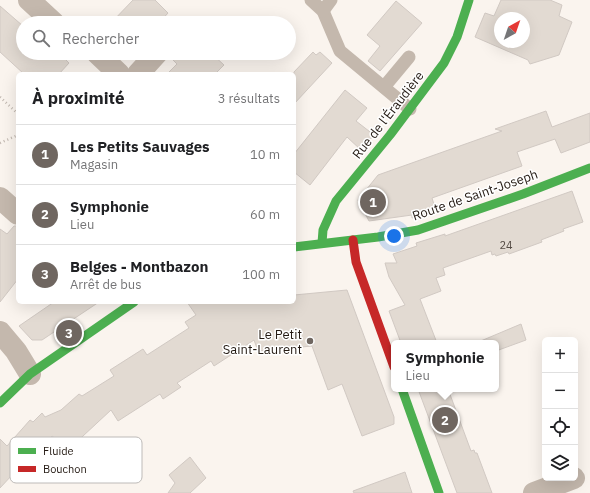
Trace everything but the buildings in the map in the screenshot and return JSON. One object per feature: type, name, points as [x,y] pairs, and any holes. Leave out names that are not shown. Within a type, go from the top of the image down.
[{"type":"street","points":[[29,0],[46,16]]},
{"type":"street","name":"Rue de l'Éraudière","points":[[322,243],[323,230],[336,201],[390,135],[444,63],[457,37],[469,0]]},
{"type":"street","points":[[105,60],[118,72]]},
{"type":"street","points":[[140,72],[151,60]]},
{"type":"street","name":"Route de Saint-Joseph","points":[[296,247],[418,230],[522,194],[590,168]]},
{"type":"street","points":[[0,198],[16,212]]},
{"type":"street","points":[[353,240],[356,262],[391,359]]},
{"type":"street","points":[[0,403],[30,374],[131,304]]},
{"type":"street","points":[[0,332],[16,350],[30,374]]},
{"type":"street","points":[[403,392],[440,493]]},
{"type":"street","points":[[578,477],[590,472]]},
{"type":"street","points":[[534,493],[567,481]]},
{"type":"lane","points":[[311,0],[323,11],[340,51],[410,108]]},
{"type":"lane","points":[[323,11],[331,0]]},
{"type":"lane","points":[[384,87],[409,56]]},
{"type":"path","points":[[0,97],[16,112]]},
{"type":"path","points":[[0,144],[16,136]]},
{"type":"traffic: fast","points":[[322,243],[323,230],[336,201],[390,135],[444,63],[457,37],[469,0]]},
{"type":"traffic: fast","points":[[296,247],[378,237],[418,230],[523,194],[590,168]]},
{"type":"traffic: fast","points":[[0,403],[30,374],[131,304]]},
{"type":"traffic: fast","points":[[403,392],[439,493]]},
{"type":"traffic: jam","points":[[353,240],[356,262],[391,359]]},
{"type":"place","name":"Les Petits Sauvages","points":[[373,202]]},
{"type":"place","name":"Belges - Montbazon","points":[[69,333]]},
{"type":"place","name":"Le Petit Saint-Laurent","points":[[310,341]]},
{"type":"place","name":"Symphonie","points":[[445,420]]}]
